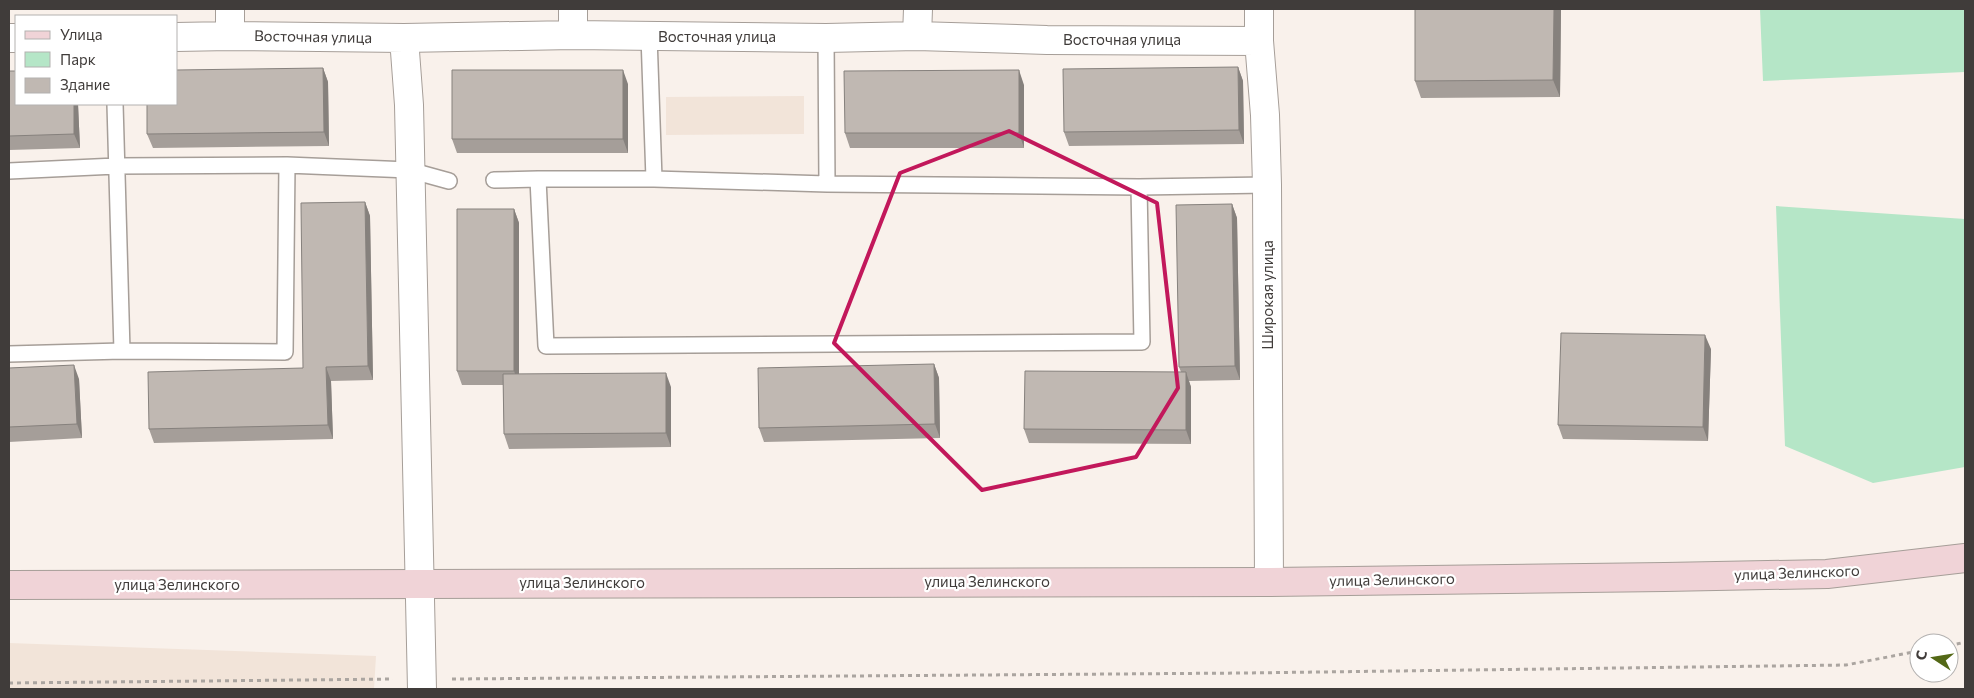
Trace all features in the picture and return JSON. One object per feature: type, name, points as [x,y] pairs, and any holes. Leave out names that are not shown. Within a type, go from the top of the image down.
[{"type":"main road","name":"улица Зелинского","points":[[9,585],[1269,582],[1827,574],[1965,558]]},
{"type":"street","points":[[230,9],[230,36]]},
{"type":"street","points":[[572,9],[573,36]]},
{"type":"street","points":[[917,36],[918,9]]},
{"type":"street","name":"Широкая улица","points":[[1259,9],[1267,185],[1269,582]]},
{"type":"street","name":"Восточная улица","points":[[178,37],[649,36],[826,38],[917,36],[1047,40],[1259,41]]},
{"type":"street","points":[[404,38],[408,105],[422,684]]},
{"type":"lane","points":[[649,36],[654,179]]},
{"type":"lane","points":[[826,38],[827,184]]},
{"type":"lane","points":[[116,105],[122,352]]},
{"type":"lane","points":[[9,354],[284,352],[287,165]]},
{"type":"lane","points":[[9,171],[116,166],[287,165],[409,170],[449,181]]},
{"type":"lane","points":[[538,179],[546,346],[1142,342],[1138,186]]},
{"type":"lane","points":[[494,180],[654,179],[827,184],[1267,185]]},
{"type":"path","points":[[9,683],[422,684],[1846,665],[1909,653]]},
{"type":"highlighted area","points":[[1009,131],[1157,203],[1178,388],[1136,457],[982,490],[834,343],[900,173]]},
{"type":"shaded area","points":[[804,96],[804,134],[666,135],[666,97]]},
{"type":"shaded area","points":[[9,643],[376,656],[374,689],[9,689]]},
{"type":"green space","points":[[1760,9],[1965,9],[1965,72],[1763,81]]},
{"type":"green space","points":[[1776,206],[1965,219],[1965,467],[1873,483],[1785,446]]},
{"type":"building","points":[[1415,9],[1554,9],[1553,80],[1415,81]]},
{"type":"building","points":[[1238,67],[1239,130],[1064,132],[1063,69]]},
{"type":"building","points":[[323,68],[324,132],[147,134],[147,105],[178,105],[178,70]]},
{"type":"building","points":[[452,70],[623,70],[623,139],[452,139]]},
{"type":"building","points":[[1019,70],[1019,133],[845,133],[844,71]]},
{"type":"building","points":[[9,71],[15,71],[15,105],[74,105],[74,134],[9,136]]},
{"type":"building","points":[[365,202],[368,366],[326,367],[328,425],[149,429],[148,372],[303,368],[301,203]]},
{"type":"building","points":[[1232,204],[1235,366],[1179,367],[1176,205]]},
{"type":"building","points":[[457,209],[514,209],[514,371],[457,371]]},
{"type":"building","points":[[1561,333],[1705,335],[1703,427],[1558,425]]},
{"type":"building","points":[[934,364],[935,424],[759,428],[758,368]]},
{"type":"building","points":[[74,365],[77,424],[9,427],[9,368]]},
{"type":"building","points":[[1025,371],[1186,372],[1186,430],[1024,429]]},
{"type":"building","points":[[666,373],[666,433],[504,434],[503,374]]}]
